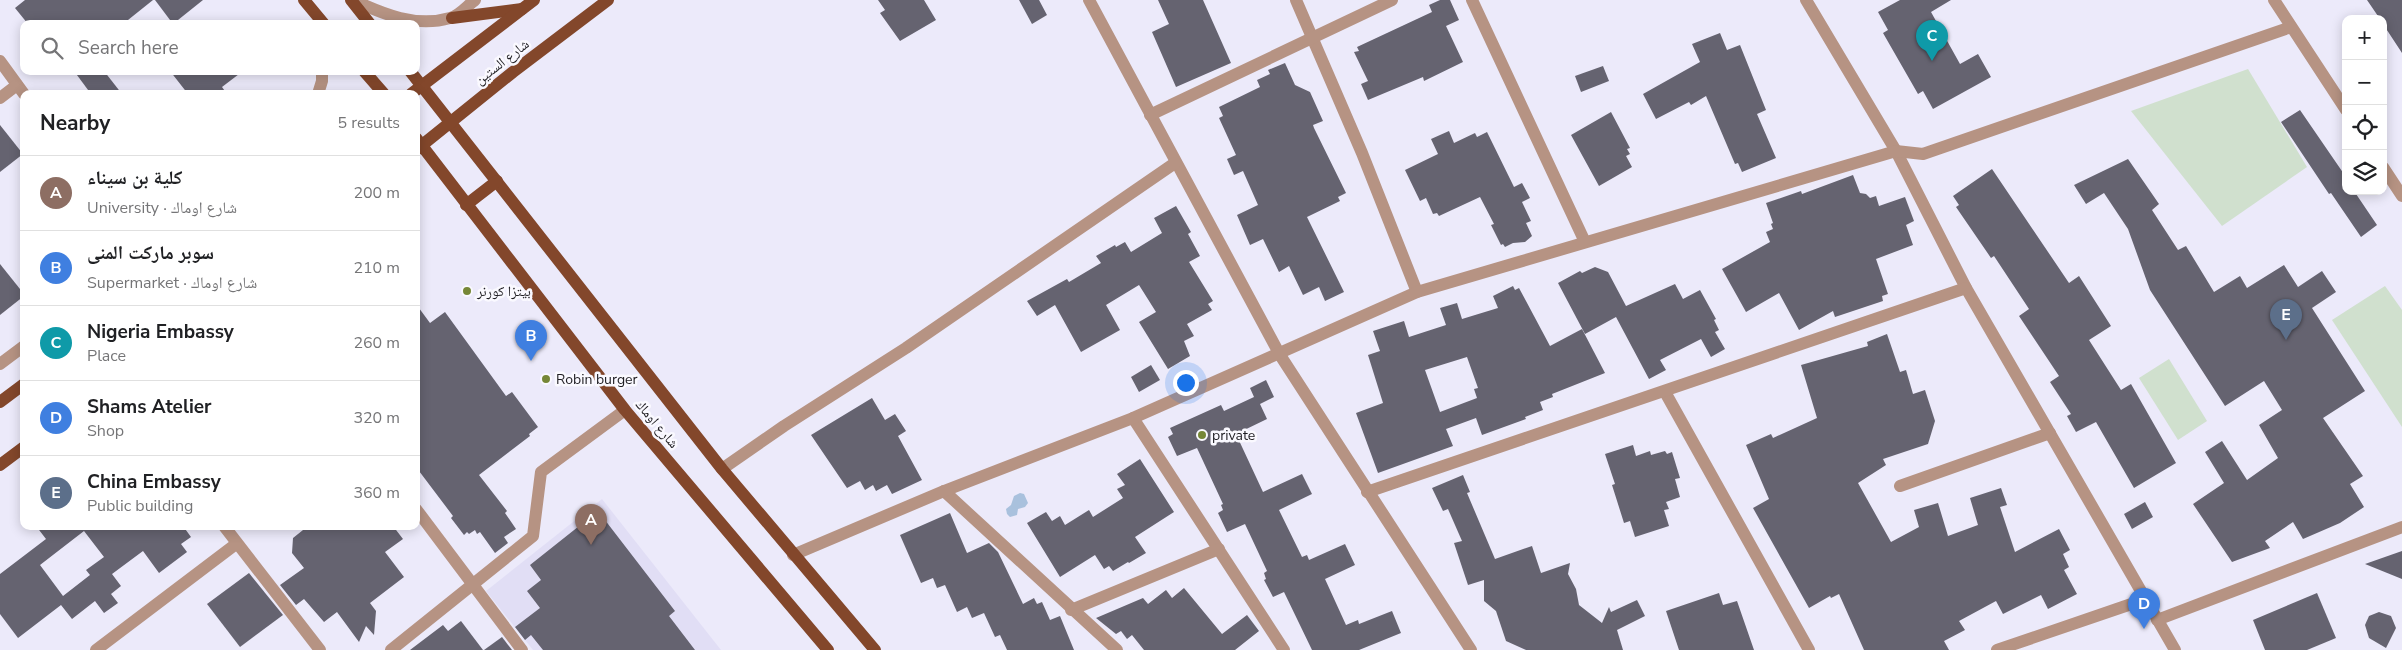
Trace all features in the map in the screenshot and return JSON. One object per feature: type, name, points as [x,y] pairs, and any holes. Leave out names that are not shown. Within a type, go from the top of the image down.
[{"type":"main road","points":[[352,0],[367,20]]},
{"type":"main road","name":"شارع الستين","points":[[420,144],[451,123],[513,72],[608,0]]},
{"type":"main road","points":[[307,3],[321,20]]},
{"type":"main road","points":[[452,18],[529,4]]},
{"type":"main road","name":"شارع الستين","points":[[416,90],[529,4]]},
{"type":"main road","points":[[367,75],[381,90]]},
{"type":"main road","points":[[413,75],[497,181],[466,206]]},
{"type":"main road","name":"شارع اوماك","points":[[420,148],[625,410],[828,650]]},
{"type":"main road","name":"شارع اوماك","points":[[497,181],[722,469],[793,555],[876,650]]},
{"type":"main road","points":[[0,402],[20,387]]},
{"type":"main road","points":[[0,465],[20,450]]},
{"type":"street","points":[[352,0],[389,16],[418,20]]},
{"type":"street","points":[[420,20],[452,18],[475,0]]},
{"type":"street","points":[[1090,0],[1175,163],[1280,355],[1471,650]]},
{"type":"street","points":[[1296,0],[1362,152],[1417,292]]},
{"type":"street","points":[[1150,115],[1392,0]]},
{"type":"street","points":[[1472,0],[1585,242]]},
{"type":"street","points":[[1806,0],[1896,151],[1966,288],[2175,650]]},
{"type":"street","points":[[2274,0],[2343,105]]},
{"type":"street","points":[[307,3],[314,20]]},
{"type":"street","points":[[793,555],[944,491],[1134,418],[1280,355],[1417,292],[1896,151],[1923,154],[2291,27]]},
{"type":"street","points":[[0,61],[21,89],[0,98]]},
{"type":"street","points":[[319,90],[322,75]]},
{"type":"street","points":[[722,469],[784,426],[906,348],[1175,163]]},
{"type":"street","points":[[2387,173],[2402,196]]},
{"type":"street","points":[[1367,492],[1966,288]]},
{"type":"street","points":[[0,364],[20,349]]},
{"type":"street","points":[[1664,392],[1810,650]]},
{"type":"street","points":[[391,650],[474,586],[533,536],[541,472],[625,410]]},
{"type":"street","points":[[1134,418],[1284,650]]},
{"type":"street","points":[[1900,486],[2050,433]]},
{"type":"street","points":[[944,491],[1117,650]]},
{"type":"street","points":[[420,514],[522,650]]},
{"type":"street","points":[[2157,620],[2402,528]]},
{"type":"street","points":[[227,530],[320,650]]},
{"type":"street","points":[[96,650],[236,544]]},
{"type":"street","points":[[1072,610],[1219,549]]},
{"type":"street","points":[[1997,650],[2146,599]]},
{"type":"shaded area","points":[[602,499],[721,650],[533,650],[486,591]]},
{"type":"green space","points":[[2248,69],[2307,167],[2222,226],[2131,111]]},
{"type":"green space","points":[[2385,286],[2402,310],[2402,427],[2332,320]]},
{"type":"green space","points":[[2169,359],[2207,421],[2178,440],[2139,378]]},
{"type":"water","points":[[1020,493],[1024,494],[1028,503],[1025,507],[1018,509],[1017,515],[1010,517],[1006,509],[1011,505],[1014,496]]},
{"type":"building","points":[[25,0],[153,0],[128,20],[25,20],[15,8]]},
{"type":"building","points":[[155,0],[203,0],[178,20],[170,20]]},
{"type":"building","points":[[878,0],[924,0],[936,20],[900,41],[880,13],[885,10]]},
{"type":"building","points":[[1019,0],[1039,0],[1047,15],[1032,24]]},
{"type":"building","points":[[1158,0],[1203,0],[1231,63],[1176,87],[1152,32],[1169,24]]},
{"type":"building","points":[[1440,0],[1450,0],[1459,20],[1446,26],[1463,62],[1424,81],[1423,77],[1368,100],[1361,84],[1368,81],[1354,52],[1359,51],[1357,47],[1432,12],[1429,5]]},
{"type":"building","points":[[1900,0],[1951,0],[1931,12],[1960,64],[1978,54],[1991,77],[1933,109],[1923,91],[1918,94],[1883,33],[1888,30],[1878,12]]},
{"type":"building","points":[[2367,0],[2402,0],[2402,53],[2387,30],[2387,15],[2377,15]]},
{"type":"building","points":[[1720,33],[1727,50],[1740,45],[1766,110],[1757,114],[1776,158],[1742,172],[1738,163],[1735,164],[1706,96],[1691,105],[1689,102],[1656,119],[1643,94],[1700,62],[1692,44]]},
{"type":"building","points":[[1285,63],[1295,85],[1310,92],[1323,121],[1313,125],[1314,128],[1346,193],[1338,197],[1340,201],[1307,217],[1344,292],[1325,301],[1319,287],[1303,295],[1289,266],[1279,272],[1263,239],[1250,245],[1237,215],[1258,205],[1243,171],[1234,175],[1227,159],[1236,155],[1219,118],[1223,116],[1219,107],[1260,87],[1257,80],[1270,74],[1268,70]]},
{"type":"building","points":[[1603,66],[1609,81],[1581,92],[1575,76]]},
{"type":"building","points":[[77,75],[107,75],[119,90],[88,90]]},
{"type":"building","points":[[173,75],[238,75],[222,87],[224,90],[185,90]]},
{"type":"building","points":[[2300,110],[2342,171],[2342,195],[2357,195],[2377,225],[2361,237],[2331,193],[2329,194],[2281,122]]},
{"type":"building","points":[[1611,112],[1630,148],[1627,149],[1630,154],[1626,156],[1632,167],[1599,186],[1571,135]]},
{"type":"building","points":[[0,125],[20,150],[20,156],[0,172]]},
{"type":"building","points":[[1449,131],[1454,143],[1475,133],[1477,137],[1487,132],[1514,187],[1522,183],[1530,198],[1522,202],[1531,221],[1526,223],[1532,236],[1525,242],[1513,243],[1505,247],[1503,244],[1501,245],[1491,225],[1494,224],[1480,197],[1439,216],[1437,213],[1433,214],[1426,198],[1420,201],[1405,170],[1438,154],[1431,139]]},
{"type":"building","points":[[2128,159],[2159,204],[2152,210],[2178,250],[2186,246],[2214,292],[2240,276],[2247,288],[2284,265],[2298,287],[2322,271],[2336,292],[2312,308],[2365,391],[2323,418],[2363,476],[2350,484],[2364,507],[2340,523],[2303,539],[2293,522],[2265,541],[2270,548],[2232,562],[2193,504],[2224,483],[2205,452],[2222,441],[2247,480],[2278,458],[2259,425],[2282,410],[2264,381],[2225,406],[2150,290],[2128,229],[2104,193],[2086,204],[2074,185]]},
{"type":"building","points":[[1992,169],[2069,283],[2079,276],[2111,326],[2089,340],[2121,390],[2131,384],[2176,463],[2134,488],[2096,422],[2076,432],[2067,416],[2071,414],[2050,382],[2059,376],[2019,316],[2029,309],[1994,256],[1991,258],[1956,207],[1959,205],[1953,196]]},
{"type":"building","points":[[1853,175],[1860,193],[1866,194],[1870,198],[1876,196],[1879,206],[1905,197],[1914,221],[1906,225],[1913,245],[1876,259],[1888,294],[1882,296],[1883,301],[1835,317],[1833,311],[1799,330],[1779,293],[1746,312],[1722,269],[1770,242],[1766,232],[1773,229],[1771,224],[1773,223],[1766,203],[1801,191],[1802,194]]},
{"type":"building","points":[[1176,206],[1191,232],[1188,234],[1200,256],[1189,262],[1213,301],[1208,304],[1212,310],[1187,324],[1194,336],[1184,341],[1190,356],[1168,369],[1139,322],[1156,312],[1139,285],[1106,305],[1120,330],[1081,352],[1055,305],[1037,316],[1027,301],[1067,279],[1069,282],[1101,263],[1096,256],[1115,245],[1116,247],[1125,242],[1131,252],[1162,233],[1154,218]]},
{"type":"building","points":[[0,264],[20,289],[20,299],[0,315]]},
{"type":"building","points":[[1595,267],[1608,272],[1626,306],[1675,284],[1683,299],[1700,290],[1716,319],[1714,320],[1719,330],[1715,332],[1725,349],[1711,357],[1701,339],[1660,360],[1666,370],[1649,379],[1616,317],[1585,334],[1558,283],[1580,271],[1582,273]]},
{"type":"building","points":[[1513,286],[1515,290],[1519,288],[1550,346],[1582,329],[1605,373],[1552,394],[1553,397],[1540,402],[1543,410],[1525,417],[1526,419],[1482,435],[1476,418],[1446,429],[1453,446],[1378,473],[1356,413],[1383,403],[1368,355],[1380,351],[1373,331],[1404,321],[1409,337],[1446,325],[1440,308],[1457,303],[1462,319],[1498,308],[1493,296]],"holes":[[[1467,357],[1478,388],[1474,389],[1477,398],[1440,412],[1425,370]]]},
{"type":"building","points":[[420,309],[430,323],[445,312],[506,396],[512,392],[538,427],[529,434],[530,436],[479,475],[507,511],[505,513],[516,529],[504,537],[508,543],[495,553],[480,532],[477,534],[475,530],[464,535],[451,518],[453,516],[420,472]]},
{"type":"building","points":[[1887,334],[1900,372],[1906,370],[1913,394],[1925,390],[1935,421],[1928,444],[1883,459],[1886,465],[1858,483],[1891,542],[1919,527],[1914,510],[1938,503],[1948,536],[1978,525],[1970,498],[2001,488],[2007,505],[2000,507],[2015,552],[2059,529],[2070,550],[2063,554],[2069,567],[2064,570],[2077,594],[2048,609],[2041,595],[2003,614],[1996,601],[1959,621],[1965,630],[1944,641],[1949,650],[1864,650],[1839,594],[1831,598],[1830,596],[1809,608],[1753,508],[1769,499],[1746,445],[1771,434],[1773,438],[1817,418],[1801,365],[1868,346],[1867,342]]},
{"type":"building","points":[[1151,365],[1160,380],[1139,392],[1131,377]]},
{"type":"building","points":[[1266,380],[1274,397],[1260,404],[1267,419],[1236,434],[1263,492],[1302,474],[1312,494],[1279,510],[1302,557],[1307,555],[1309,560],[1345,544],[1355,565],[1325,579],[1346,625],[1358,620],[1359,624],[1392,611],[1401,633],[1359,650],[1312,650],[1284,592],[1273,597],[1264,580],[1266,579],[1264,573],[1267,571],[1245,524],[1227,532],[1218,513],[1223,510],[1221,505],[1223,504],[1197,448],[1177,456],[1168,437],[1173,434],[1170,428],[1221,405],[1224,411],[1254,397],[1250,388]]},
{"type":"building","points":[[872,398],[885,420],[895,414],[906,431],[898,436],[922,480],[892,494],[887,485],[876,491],[873,485],[865,490],[860,481],[847,488],[811,435]]},
{"type":"building","points":[[1633,445],[1636,456],[1650,451],[1651,455],[1665,451],[1667,454],[1672,452],[1680,478],[1675,479],[1680,497],[1666,502],[1669,509],[1664,510],[1669,526],[1635,537],[1630,521],[1624,523],[1612,485],[1615,484],[1605,454]]},
{"type":"building","points":[[1140,459],[1174,512],[1135,537],[1146,553],[1129,563],[1113,571],[1109,566],[1104,569],[1095,555],[1060,577],[1027,523],[1046,512],[1052,521],[1060,516],[1065,525],[1089,510],[1093,517],[1123,498],[1117,489],[1125,485],[1117,474]]},
{"type":"building","points":[[1463,475],[1470,492],[1467,493],[1495,559],[1532,546],[1541,573],[1570,563],[1568,574],[1576,589],[1579,605],[1602,623],[1609,607],[1611,612],[1637,600],[1645,616],[1617,630],[1623,650],[1526,650],[1506,641],[1496,611],[1484,601],[1484,580],[1468,585],[1454,543],[1462,541],[1448,509],[1443,511],[1432,488]]},
{"type":"building","points":[[2145,502],[2153,517],[2132,529],[2124,514]]},
{"type":"building","points":[[598,511],[675,611],[669,616],[695,650],[543,650],[531,635],[525,640],[515,627],[540,608],[527,591],[541,580],[530,565]]},
{"type":"building","points":[[950,513],[967,553],[989,543],[998,552],[1023,604],[1034,598],[1037,604],[1042,602],[1050,620],[1060,616],[1074,650],[1007,650],[1000,635],[995,637],[984,613],[972,618],[967,607],[957,612],[945,585],[937,588],[933,578],[921,583],[900,535]]},
{"type":"building","points":[[39,530],[186,530],[191,537],[181,544],[187,552],[159,573],[143,551],[112,574],[121,586],[111,594],[118,603],[104,613],[95,601],[72,619],[61,605],[18,638],[0,614],[0,574],[46,539]],"holes":[[[84,531],[104,557],[86,570],[90,575],[63,596],[40,565]]]},
{"type":"building","points":[[303,530],[396,530],[403,539],[385,552],[404,577],[370,603],[376,611],[374,635],[366,626],[359,642],[337,612],[324,622],[304,599],[296,605],[280,585],[304,568],[292,553],[293,538]]},
{"type":"building","points":[[2402,551],[2402,579],[2365,564]]},
{"type":"building","points":[[249,573],[283,615],[240,647],[207,604]]},
{"type":"building","points":[[1184,588],[1222,634],[1247,615],[1259,631],[1235,650],[1144,650],[1132,635],[1127,639],[1121,631],[1116,634],[1096,618],[1143,598],[1148,604],[1166,590],[1172,598]]},
{"type":"building","points":[[1719,593],[1723,605],[1737,601],[1754,650],[1679,650],[1666,611]]},
{"type":"building","points":[[2317,593],[2336,638],[2307,650],[2265,650],[2253,620]]},
{"type":"building","points":[[2379,612],[2391,616],[2396,628],[2386,648],[2369,638],[2365,625],[2369,616]]},
{"type":"building","points":[[461,621],[483,650],[410,650],[443,625],[448,631]]},
{"type":"building","points":[[502,637],[512,650],[484,650]]},
{"type":"place","name":"Nigeria Embassy","points":[[1932,61]]},
{"type":"place","name":"بيتزا كورنر","points":[[467,291]]},
{"type":"place","name":"China Embassy","points":[[2286,340]]},
{"type":"place","name":"سوبر ماركت المنى","points":[[531,361]]},
{"type":"place","name":"Robin burger","points":[[546,379]]},
{"type":"place","name":"private","points":[[1202,435]]},
{"type":"place","name":"كلية بن سيناء","points":[[591,545]]},
{"type":"place","name":"Shams Atelier","points":[[2144,629]]}]
